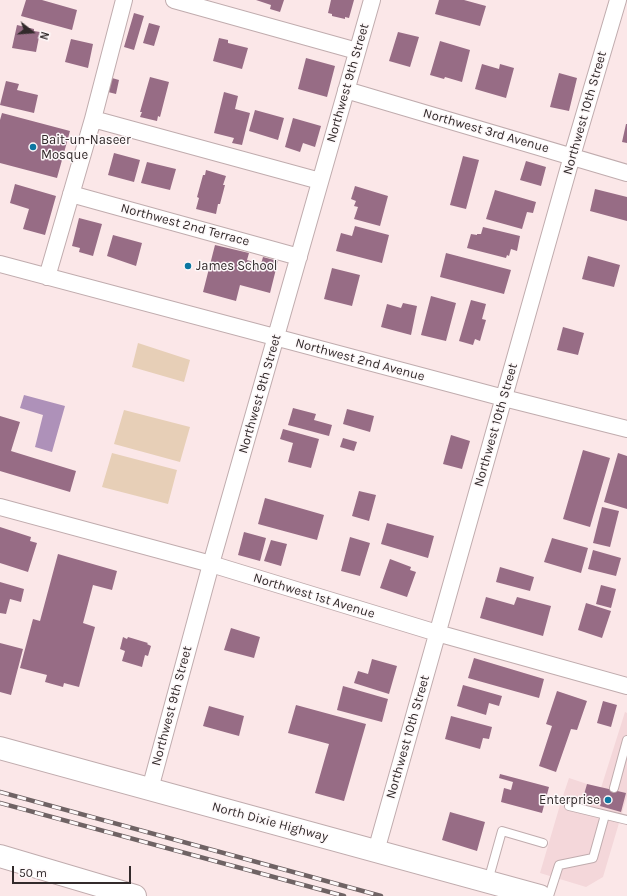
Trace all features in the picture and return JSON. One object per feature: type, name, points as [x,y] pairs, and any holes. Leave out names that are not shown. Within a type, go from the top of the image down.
[{"type":"main road","name":"North Dixie Highway","points":[[0,748],[540,896]]},
{"type":"main road","points":[[0,856],[135,896]]},
{"type":"street","points":[[47,277],[93,119],[124,0]]},
{"type":"street","points":[[174,0],[357,52]]},
{"type":"street","name":"Northwest 9th Street","points":[[150,789],[211,564],[372,0]]},
{"type":"street","name":"Northwest 10th Street","points":[[376,851],[572,156],[618,0]]},
{"type":"street","name":"Northwest 3rd Avenue","points":[[346,90],[627,173]]},
{"type":"street","points":[[93,119],[320,181]]},
{"type":"street","name":"Northwest 2nd Terrace","points":[[71,194],[299,257]]},
{"type":"street","name":"Northwest 2nd Avenue","points":[[1,268],[47,277],[627,429]]},
{"type":"street","name":"Northwest 1st Avenue","points":[[0,508],[211,564],[437,633],[627,686]]},
{"type":"lane","points":[[614,788],[627,740]]},
{"type":"lane","points":[[569,806],[627,820]]},
{"type":"lane","points":[[549,896],[559,865],[593,858],[605,815]]},
{"type":"lane","points":[[488,882],[502,832],[543,843]]},
{"type":"shaded area","points":[[138,343],[190,360],[184,382],[132,367]]},
{"type":"shaded area","points":[[24,395],[65,406],[52,452],[35,447],[43,415],[20,408]]},
{"type":"shaded area","points":[[124,410],[190,427],[180,462],[114,444]]},
{"type":"shaded area","points":[[112,453],[177,470],[168,504],[102,487]]},
{"type":"shaded area","points":[[625,712],[627,713],[627,796],[603,877],[586,887],[540,873],[569,778],[601,788]]},
{"type":"building","points":[[26,0],[42,0],[77,10],[72,30],[21,16]]},
{"type":"building","points":[[256,0],[284,0],[280,12],[270,9],[271,5]]},
{"type":"building","points":[[331,0],[354,0],[349,18],[345,17],[345,19],[332,16],[332,14],[328,13]]},
{"type":"building","points":[[439,0],[464,0],[486,6],[480,26],[435,14]]},
{"type":"building","points":[[134,13],[144,16],[134,50],[124,47]]},
{"type":"building","points":[[149,23],[160,26],[154,46],[143,43]]},
{"type":"building","points":[[17,25],[40,32],[36,52],[12,48]]},
{"type":"building","points":[[398,32],[419,37],[410,67],[389,61]]},
{"type":"building","points":[[219,38],[228,40],[228,43],[248,48],[242,69],[213,61]]},
{"type":"building","points":[[71,39],[93,44],[88,68],[65,62]]},
{"type":"building","points":[[440,41],[470,50],[462,82],[445,77],[444,79],[430,75]]},
{"type":"building","points":[[306,58],[335,66],[327,97],[298,89]]},
{"type":"building","points":[[482,64],[499,69],[500,64],[514,68],[506,98],[475,89]]},
{"type":"building","points":[[559,73],[577,78],[569,111],[550,107]]},
{"type":"building","points":[[150,77],[169,82],[160,117],[158,116],[157,121],[140,117],[142,112],[140,112]]},
{"type":"building","points":[[112,78],[119,80],[116,94],[108,92]]},
{"type":"building","points":[[6,81],[19,84],[17,90],[38,95],[34,113],[0,105]]},
{"type":"building","points":[[224,92],[238,96],[235,109],[250,113],[242,145],[232,143],[234,138],[214,133]]},
{"type":"building","points":[[255,110],[284,118],[278,140],[249,131]]},
{"type":"building","name":"Bait-un-Naseer Mosque","points":[[2,113],[70,131],[57,178],[0,163],[0,120]]},
{"type":"building","points":[[293,118],[321,126],[315,147],[303,143],[300,152],[285,147]]},
{"type":"building","points":[[627,124],[627,143],[622,142]]},
{"type":"building","points":[[114,153],[140,160],[134,182],[108,175]]},
{"type":"building","points":[[463,156],[479,160],[466,209],[450,205]]},
{"type":"building","points":[[526,161],[546,167],[541,186],[520,180]]},
{"type":"building","points":[[147,162],[176,169],[170,190],[141,183]]},
{"type":"building","points":[[206,170],[226,176],[220,204],[218,204],[216,214],[196,209],[199,198],[197,197],[203,175],[205,175]]},
{"type":"building","points":[[15,184],[56,196],[45,235],[23,229],[29,209],[10,203]]},
{"type":"building","points":[[355,186],[388,196],[380,226],[354,219],[358,207],[354,206],[356,201],[351,199]]},
{"type":"building","points":[[595,189],[627,197],[627,221],[590,211]]},
{"type":"building","points":[[495,190],[536,202],[533,213],[527,212],[522,229],[486,219]]},
{"type":"building","points":[[79,218],[102,224],[93,256],[79,252],[80,248],[72,246]]},
{"type":"building","points":[[355,226],[389,235],[382,263],[336,251],[341,233],[352,236]]},
{"type":"building","points":[[483,227],[520,236],[517,251],[511,249],[509,256],[507,255],[506,258],[467,248],[471,234],[481,234]]},
{"type":"building","points":[[113,235],[142,243],[136,266],[107,256]]},
{"type":"building","points":[[215,245],[249,253],[247,260],[261,264],[263,257],[278,261],[270,293],[240,285],[236,301],[203,292]]},
{"type":"building","points":[[446,253],[511,270],[504,294],[440,277]]},
{"type":"building","points":[[588,256],[620,265],[614,287],[582,279]]},
{"type":"building","points":[[332,268],[360,275],[352,306],[324,299]]},
{"type":"building","points":[[431,296],[456,303],[446,341],[421,335]]},
{"type":"building","points":[[471,300],[486,304],[482,319],[486,320],[480,341],[475,339],[473,345],[459,341]]},
{"type":"building","points":[[403,303],[417,306],[411,335],[381,327],[387,304],[401,308]]},
{"type":"building","points":[[563,327],[584,333],[578,355],[557,350]]},
{"type":"building","points":[[293,408],[316,414],[314,420],[332,425],[329,436],[288,425]]},
{"type":"building","points":[[347,409],[374,416],[370,432],[343,424]]},
{"type":"building","points":[[0,416],[20,422],[11,451],[76,471],[70,492],[0,471]]},
{"type":"building","points":[[283,429],[319,439],[311,468],[288,462],[293,443],[280,439]]},
{"type":"building","points":[[451,435],[470,441],[462,469],[443,464]]},
{"type":"building","points":[[343,438],[357,442],[354,451],[340,447]]},
{"type":"building","points":[[583,450],[610,458],[590,527],[563,519]]},
{"type":"building","points":[[618,453],[627,456],[627,509],[604,502]]},
{"type":"building","points":[[359,491],[376,495],[369,521],[352,516]]},
{"type":"building","points":[[265,498],[324,515],[317,540],[258,524]]},
{"type":"building","points":[[602,507],[619,511],[610,547],[593,543]]},
{"type":"building","points":[[387,523],[434,536],[428,558],[381,544]]},
{"type":"building","points":[[0,527],[31,537],[30,541],[37,543],[28,572],[0,563]]},
{"type":"building","points":[[244,532],[266,538],[260,561],[238,555]]},
{"type":"building","points":[[350,537],[370,543],[360,576],[341,571]]},
{"type":"building","points":[[552,538],[588,548],[581,573],[544,562]]},
{"type":"building","points":[[271,540],[287,544],[281,566],[264,561]]},
{"type":"building","points":[[593,550],[621,558],[616,576],[588,569]]},
{"type":"building","points":[[58,554],[117,571],[112,590],[93,585],[83,623],[95,627],[79,687],[64,683],[63,687],[45,682],[47,675],[20,668],[33,619],[40,621]]},
{"type":"building","points":[[390,559],[411,567],[410,570],[416,572],[407,597],[380,588]]},
{"type":"building","points":[[500,567],[534,577],[530,591],[496,582]]},
{"type":"building","points":[[0,582],[24,589],[21,602],[10,599],[6,614],[0,613]]},
{"type":"building","points":[[601,585],[616,589],[611,608],[596,604]]},
{"type":"building","points":[[486,597],[514,605],[517,597],[551,606],[543,636],[480,618]]},
{"type":"building","points":[[586,603],[611,611],[602,638],[578,630]]},
{"type":"building","points":[[231,628],[260,637],[254,658],[224,650]]},
{"type":"building","points":[[123,637],[148,643],[147,644],[151,646],[148,656],[145,655],[142,667],[122,661],[125,651],[120,649]]},
{"type":"building","points":[[0,643],[23,649],[11,695],[0,692]]},
{"type":"building","points":[[474,658],[544,679],[539,698],[468,678]]},
{"type":"building","points":[[372,659],[397,666],[389,694],[354,683],[358,671],[368,674]]},
{"type":"building","points":[[463,685],[502,696],[499,706],[489,703],[486,715],[457,706]]},
{"type":"building","points":[[343,686],[388,699],[382,722],[337,710]]},
{"type":"building","points":[[557,691],[587,701],[577,730],[571,729],[556,772],[539,766],[552,726],[546,724]]},
{"type":"building","points":[[603,701],[617,705],[611,727],[597,723]]},
{"type":"building","points":[[296,705],[366,724],[344,801],[315,793],[329,744],[288,733]]},
{"type":"building","points":[[209,706],[244,716],[239,736],[203,726]]},
{"type":"building","points":[[451,716],[492,727],[489,739],[483,738],[480,749],[445,739]]},
{"type":"building","points":[[500,774],[549,787],[542,813],[501,802],[504,788],[511,790],[513,782],[499,778]]},
{"type":"building","name":"Enterprise","points":[[587,784],[626,793],[621,812],[600,806],[601,803],[583,798]]},
{"type":"building","points":[[450,812],[485,822],[477,851],[442,840]]},
{"type":"railway","points":[[0,792],[381,896]]},
{"type":"railway","points":[[0,803],[344,896]]},
{"type":"place","name":"Bait-un-Naseer Mosque","points":[[33,147]]},
{"type":"place","name":"James School","points":[[188,266]]},
{"type":"place","name":"Enterprise","points":[[608,800]]}]
